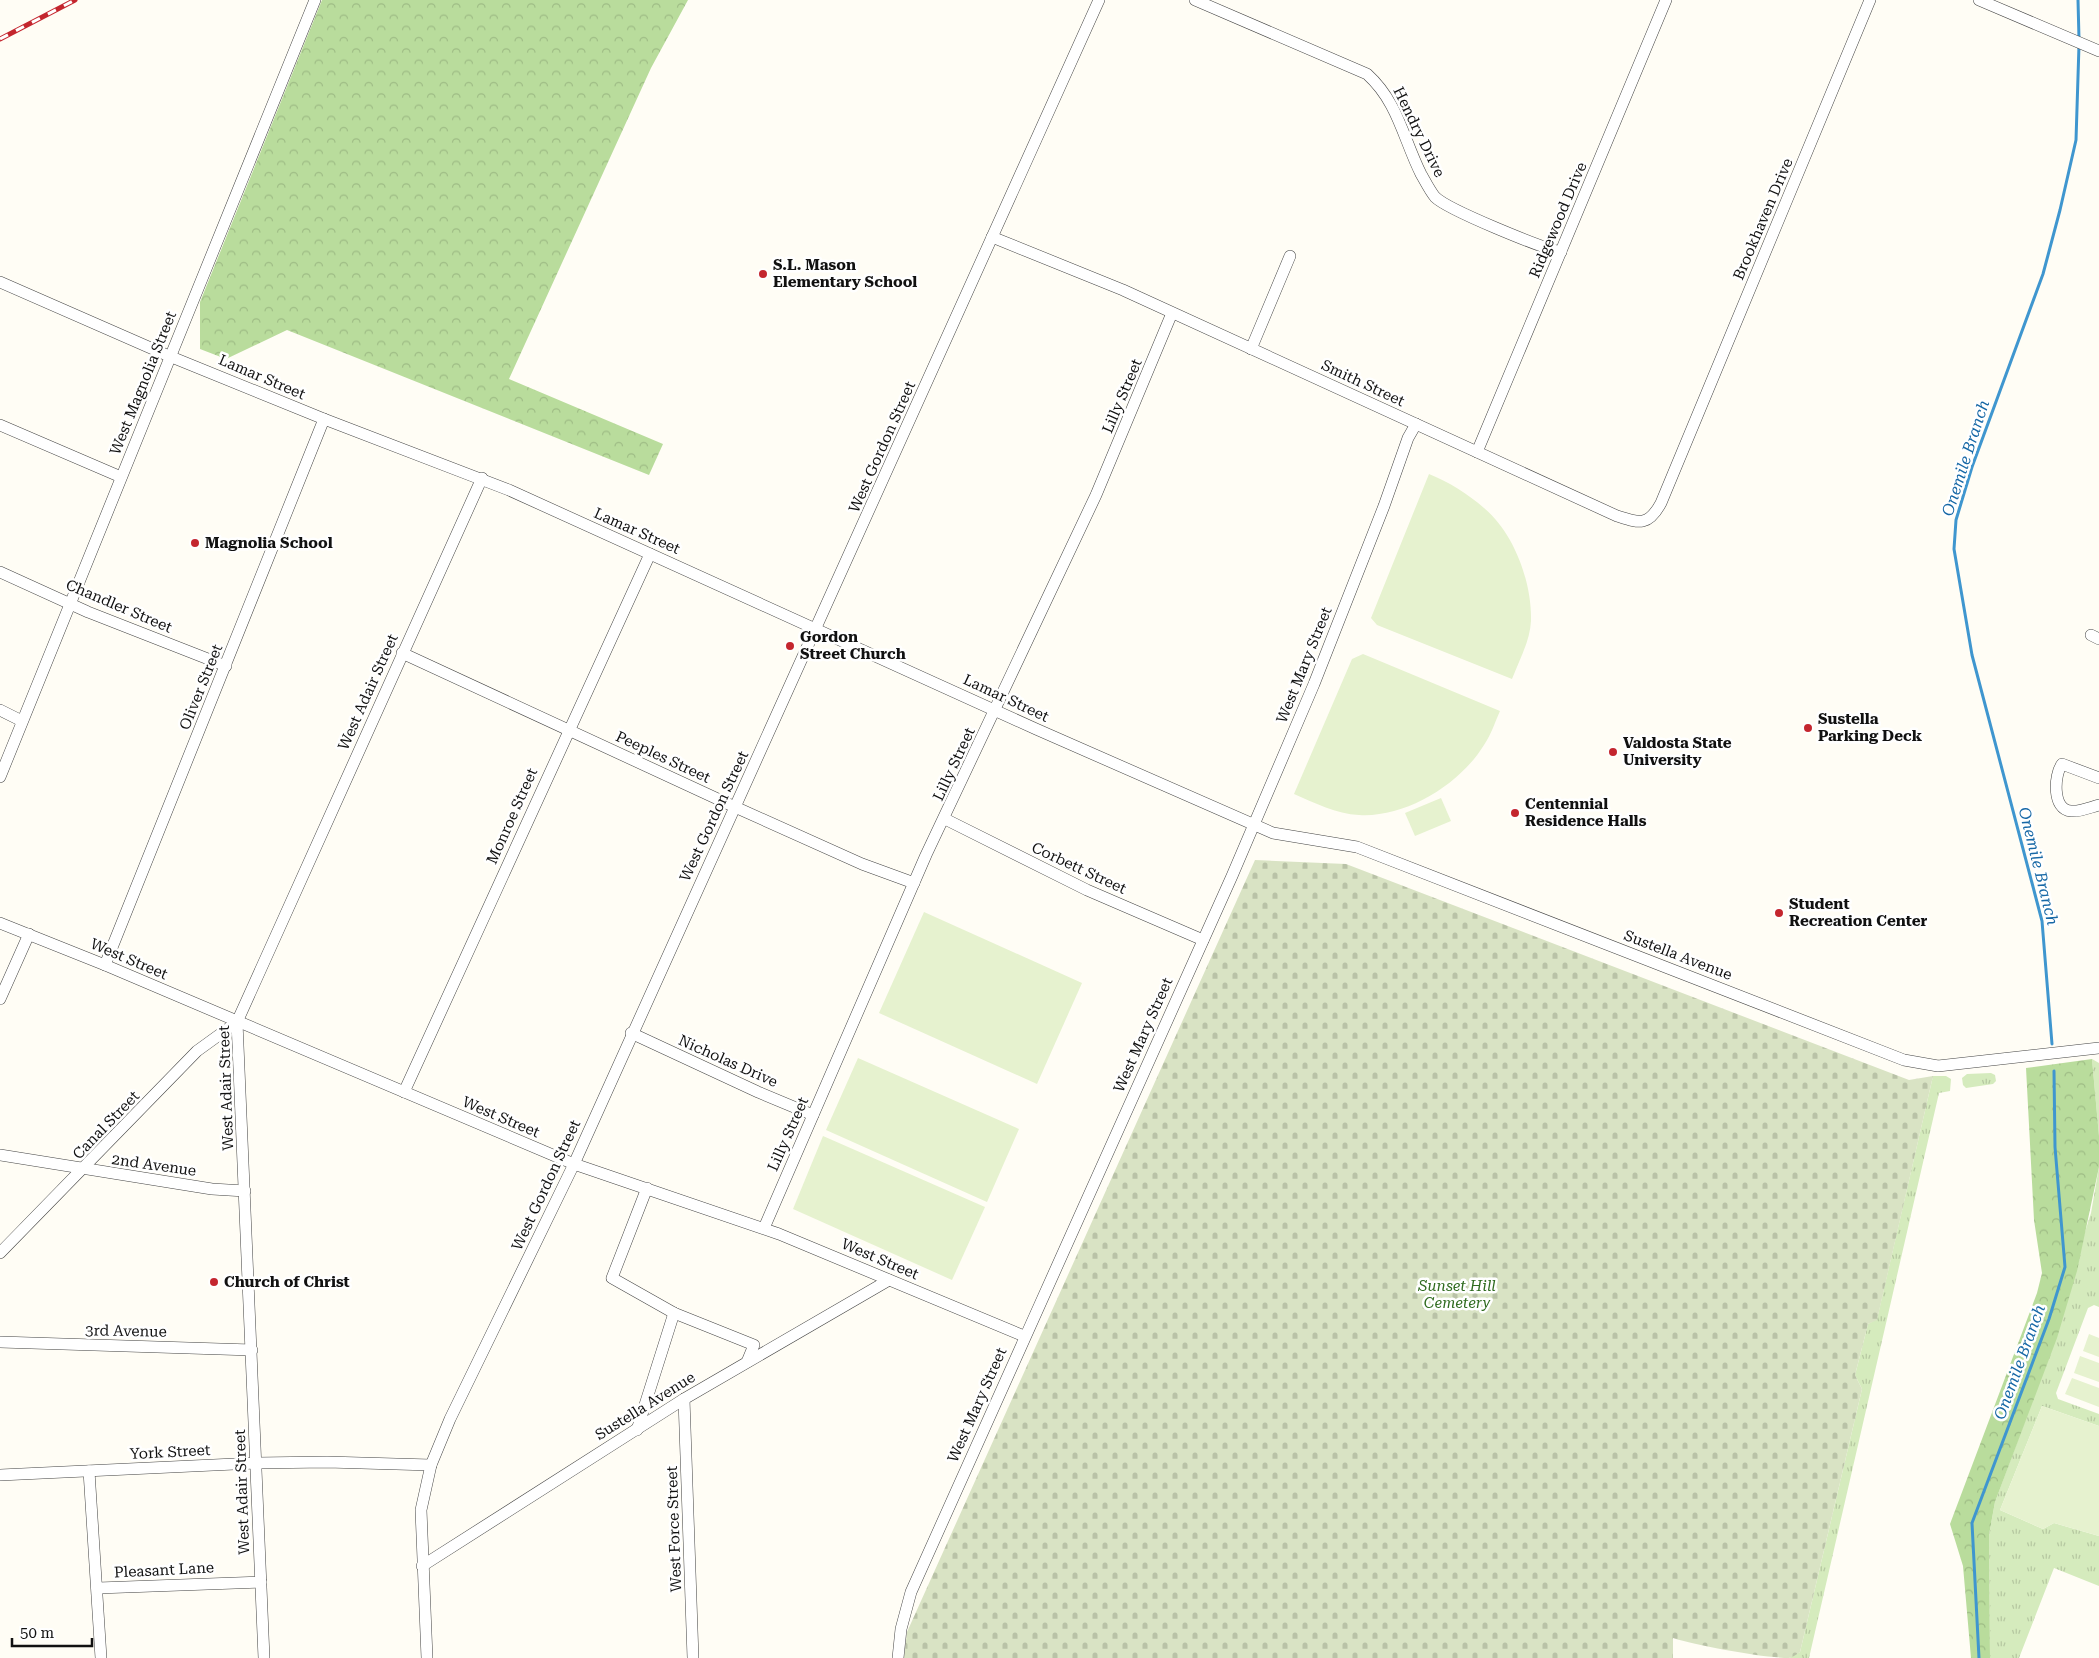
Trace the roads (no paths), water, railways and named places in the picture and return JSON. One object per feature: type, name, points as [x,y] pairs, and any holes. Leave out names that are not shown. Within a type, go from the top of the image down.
[{"type":"street","name":"West Magnolia Street","points":[[0,776],[315,0]]},
{"type":"street","name":"West Gordon Street","points":[[427,1658],[421,1510],[431,1465],[450,1418],[574,1164],[631,1033],[1099,0]]},
{"type":"street","name":"Ridgewood Drive","points":[[1477,452],[1666,0]]},
{"type":"street","name":"Brookhaven Drive","points":[[1683,450],[1870,0]]},
{"type":"street","points":[[1979,0],[2099,50]]},
{"type":"street","name":"Hendry Drive","points":[[1200,1],[1366,74],[1386,94],[1421,175],[1436,197],[1482,221],[1548,249],[1562,252]]},
{"type":"street","name":"Smith Street","points":[[992,237],[1172,312],[1617,516],[1639,523],[1651,519],[1657,510],[1683,450]]},
{"type":"street","points":[[1251,349],[1290,256]]},
{"type":"street","name":"Lamar Street","points":[[0,282],[169,356],[324,420],[482,478],[1178,793],[1254,824]]},
{"type":"street","name":"Lilly Street","points":[[764,1228],[914,883],[1096,495],[1172,312]]},
{"type":"street","name":"Oliver Street","points":[[105,965],[324,420]]},
{"type":"street","points":[[0,424],[122,477]]},
{"type":"street","name":"West Mary Street","points":[[898,1658],[901,1629],[911,1592],[1254,824],[1314,684],[1384,506],[1408,438],[1416,424]]},
{"type":"street","name":"West Adair Street","points":[[264,1658],[246,1191],[237,1022],[482,478]]},
{"type":"street","name":"Monroe Street","points":[[404,1092],[568,729],[650,554]]},
{"type":"street","name":"Chandler Street","points":[[0,572],[70,604],[226,666]]},
{"type":"street","name":"Peeples Street","points":[[402,652],[735,807],[862,864],[914,883]]},
{"type":"street","points":[[0,710],[22,721]]},
{"type":"street","points":[[2099,778],[2062,764],[2057,771],[2055,780],[2059,802],[2065,809],[2072,811],[2099,805]]},
{"type":"street","name":"Corbett Street","points":[[945,819],[1087,890],[1203,940]]},
{"type":"street","name":"Sustella Avenue","points":[[1254,824],[1273,833],[1357,847],[1416,868],[1904,1060],[1938,1066],[2099,1048]]},
{"type":"street","name":"West Street","points":[[0,923],[105,965],[574,1164],[764,1228],[1024,1336]]},
{"type":"street","points":[[0,1000],[30,934]]},
{"type":"street","name":"Canal Street","points":[[0,1253],[197,1051],[237,1022]]},
{"type":"street","name":"Nicholas Drive","points":[[631,1033],[758,1092],[813,1115]]},
{"type":"street","name":"2nd Avenue","points":[[0,1155],[212,1189],[246,1191]]},
{"type":"street","points":[[647,1188],[612,1278],[674,1313],[754,1345],[747,1362]]},
{"type":"street","name":"Sustella Avenue","points":[[422,1566],[582,1462],[637,1430],[684,1399],[889,1280]]},
{"type":"street","points":[[637,1430],[674,1313]]},
{"type":"street","name":"3rd Avenue","points":[[0,1342],[252,1350]]},
{"type":"street","name":"West Force Street","points":[[684,1399],[692,1584],[693,1658]]},
{"type":"street","name":"York Street","points":[[0,1475],[256,1463],[327,1462],[431,1465]]},
{"type":"street","points":[[89,1471],[101,1658]]},
{"type":"street","name":"Pleasant Lane","points":[[98,1588],[261,1582]]},
{"type":"waterway","name":"Onemile Branch","points":[[2078,0],[2079,39]]},
{"type":"waterway","name":"Onemile Branch","points":[[2052,1044],[2042,921],[1972,655],[1954,549],[1956,520],[1972,467],[2043,274],[2060,210],[2076,140],[2079,45]]},
{"type":"waterway","name":"Onemile Branch","points":[[1979,1658],[1972,1523],[2049,1319],[2065,1267],[2055,1147],[2054,1071]]},
{"type":"railway","points":[[0,39],[75,0]]},
{"type":"place","name":"S.L. Mason Elementary School","points":[[763,274]]},
{"type":"place","name":"Magnolia School","points":[[195,543]]},
{"type":"place","name":"Gordon Street Church","points":[[790,646]]},
{"type":"place","name":"Sustella Parking Deck","points":[[1808,728]]},
{"type":"place","name":"Valdosta State University","points":[[1613,752]]},
{"type":"place","name":"Centennial Residence Halls","points":[[1515,813]]},
{"type":"place","name":"Student Recreation Center","points":[[1779,913]]},
{"type":"place","name":"Church of Christ","points":[[214,1282]]},
{"type":"park label","name":"Sunset Hill Cemetery","points":[[1457,1294]]}]
